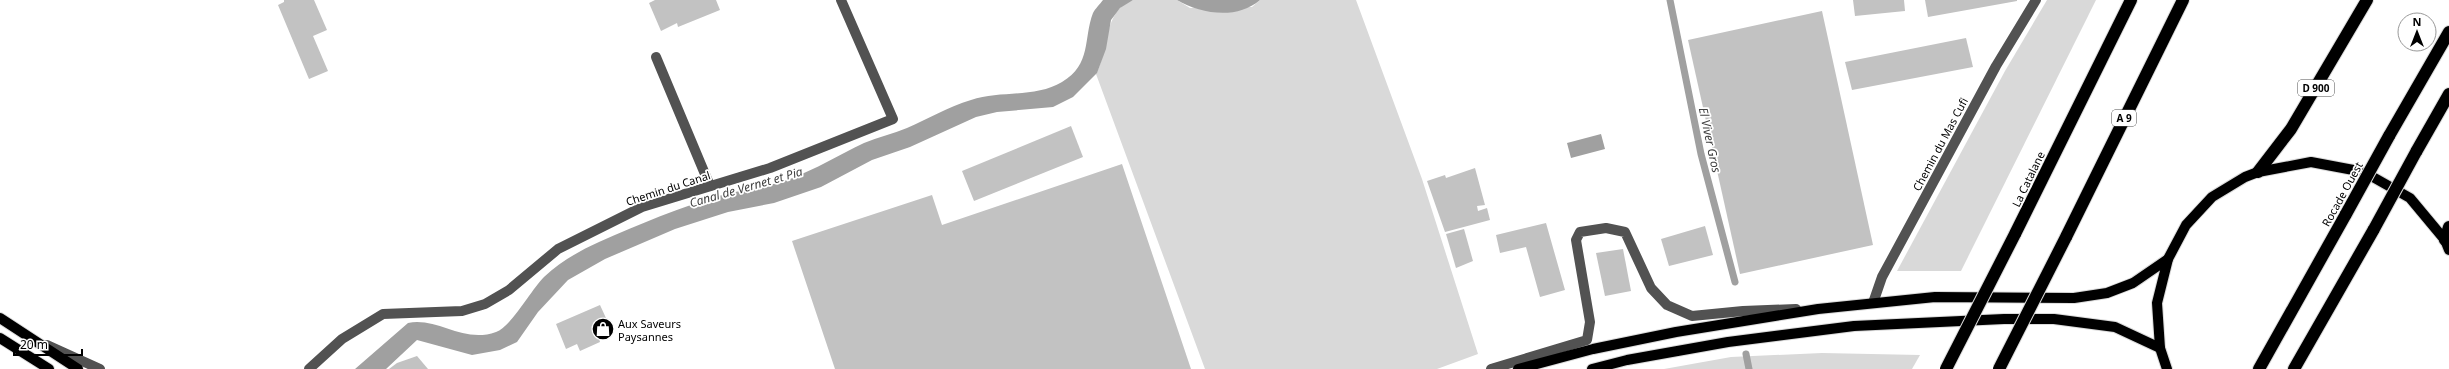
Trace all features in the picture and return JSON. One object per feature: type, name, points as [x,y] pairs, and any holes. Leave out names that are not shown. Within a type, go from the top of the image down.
[{"type":"highway","name":"La Catalane","points":[[1946,369],[2016,234],[2131,0]]},
{"type":"highway","name":"A 9","points":[[1999,369],[2183,0]]},
{"type":"highway","name":"D 900","points":[[2258,172],[2292,130],[2367,0]]},
{"type":"highway","name":"Rocade Ouest","points":[[2259,369],[2449,32]]},
{"type":"highway","points":[[2294,369],[2449,94]]},
{"type":"highway","points":[[2447,245],[2449,227]]},
{"type":"main road","points":[[2167,369],[2160,348],[2157,303],[2168,259],[2186,225],[2212,198],[2245,177],[2258,172],[2311,162],[2364,172],[2410,198],[2447,245]]},
{"type":"main road","points":[[1518,369],[1593,349],[1661,335],[1818,309],[1935,297],[2074,298],[2107,293],[2133,283],[2168,259]]},
{"type":"main road","points":[[0,318],[40,342],[78,369]]},
{"type":"main road","points":[[1592,369],[1627,360],[1728,342],[1854,326],[2004,319],[2054,319],[2115,328],[2160,348]]},
{"type":"main road","points":[[0,338],[49,369]]},
{"type":"street","name":"Chemin du Canal","points":[[309,369],[342,339],[383,314],[462,311],[485,304],[509,290],[558,249],[593,230],[642,207],[770,168],[893,119],[841,0]]},
{"type":"street","name":"Chemin du Mas Cufi","points":[[1873,303],[1882,278],[1996,66],[2036,0]]},
{"type":"street","points":[[656,57],[710,186]]},
{"type":"street","points":[[1491,369],[1587,340],[1590,322],[1576,240],[1580,232],[1606,228],[1625,232],[1651,288],[1667,305],[1692,316],[1743,311],[1818,309]]},
{"type":"street","points":[[40,342],[100,369]]},
{"type":"shaded area","name":"Canal de Vernet et Pia","points":[[1103,0],[1133,0],[1120,8],[1111,20],[1106,49],[1097,73],[1073,97],[1053,107],[997,112],[976,117],[910,147],[872,160],[821,187],[774,203],[728,212],[675,229],[605,259],[568,280],[538,312],[517,342],[500,350],[472,355],[417,340],[386,369],[355,369],[408,323],[419,322],[430,324],[473,335],[484,335],[502,329],[521,308],[544,277],[557,266],[592,245],[645,222],[675,210],[722,195],[790,179],[864,143],[907,128],[971,100],[994,95],[1030,92],[1052,87],[1072,75],[1078,67],[1085,50],[1093,13]]},
{"type":"shaded area","points":[[1133,0],[1177,0],[1190,8],[1252,7],[1260,0],[1356,0],[1422,179],[1478,354],[1437,369],[1205,369],[1096,74],[1100,65],[1108,32],[1116,13],[1123,5]]},
{"type":"shaded area","points":[[1177,0],[1260,0],[1241,10],[1219,13],[1197,9]]},
{"type":"shaded area","points":[[2047,0],[2096,0],[1961,271],[1897,271],[2005,71]]},
{"type":"shaded area","points":[[1601,134],[1605,149],[1571,158],[1567,143]]},
{"type":"shaded area","points":[[1822,353],[1920,355],[1912,369],[1664,369],[1731,357]]},
{"type":"building","points":[[284,0],[314,0],[327,30],[313,36],[328,71],[309,79],[278,5],[284,2]]},
{"type":"building","points":[[655,0],[716,0],[720,10],[678,27],[677,23],[661,31],[649,3]]},
{"type":"building","points":[[1853,0],[1904,0],[1905,11],[1855,16]]},
{"type":"building","points":[[1925,0],[2017,0],[2017,1],[1928,17]]},
{"type":"building","points":[[1822,11],[1873,245],[1740,274],[1688,40]]},
{"type":"building","points":[[1966,38],[1973,67],[1852,90],[1845,62]]},
{"type":"building","points":[[1071,126],[1083,157],[974,201],[962,171]]},
{"type":"building","points":[[1122,164],[1191,369],[835,369],[792,241],[932,195],[942,225]]},
{"type":"building","points":[[1475,168],[1485,205],[1477,206],[1478,211],[1487,208],[1490,220],[1445,232],[1427,181],[1445,175],[1446,178]]},
{"type":"building","points":[[1546,223],[1565,290],[1540,297],[1526,247],[1500,253],[1496,235]]},
{"type":"building","points":[[1705,226],[1713,255],[1669,266],[1661,239]]},
{"type":"building","points":[[1464,229],[1473,261],[1456,268],[1446,234]]},
{"type":"building","points":[[1623,249],[1631,291],[1605,296],[1596,253]]},
{"type":"building","points":[[600,305],[611,329],[598,335],[600,342],[580,351],[577,344],[566,349],[556,324]]},
{"type":"building","points":[[417,356],[428,369],[389,369],[397,363]]},
{"type":"waterway","name":"El Viver Gros","points":[[1670,0],[1701,154],[1735,282]]},
{"type":"waterway","name":"El Viver Gros","points":[[1746,354],[1749,369]]},
{"type":"place","name":"Aux Saveurs Paysannes","points":[[603,329]]}]
